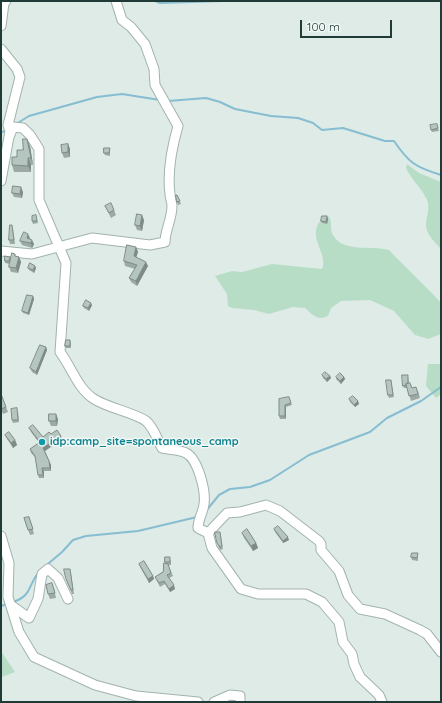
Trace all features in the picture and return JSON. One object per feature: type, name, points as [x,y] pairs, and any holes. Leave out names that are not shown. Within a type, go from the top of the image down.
[{"type":"street","points":[[1,26],[4,3],[6,1]]},
{"type":"street","points":[[1,251],[32,254],[92,238],[150,245],[165,242],[165,234],[170,225],[171,217],[172,204],[170,194],[170,172],[173,145],[178,126],[163,103],[155,85],[154,69],[144,44],[131,27],[122,20],[116,1]]},
{"type":"street","points":[[1,49],[17,69],[20,77],[1,181]]},
{"type":"street","points":[[9,131],[13,128],[23,128],[30,135],[39,149],[39,200],[60,246],[66,264],[60,352],[70,365],[82,389],[95,400],[145,421],[152,428],[162,448],[184,451],[192,456],[204,488],[204,504],[198,520],[198,528],[208,534],[212,548],[241,589],[258,594],[306,594],[322,602],[339,622],[342,642],[352,654],[354,664],[360,678],[379,695],[382,702]]},
{"type":"street","points":[[208,534],[227,513],[240,512],[266,505],[280,511],[319,541],[321,544],[321,550],[339,572],[348,595],[360,609],[384,614],[420,630],[427,634],[441,652]]},
{"type":"street","points":[[1,536],[9,563],[8,597],[19,632],[34,657],[95,685],[136,696],[198,702]]},
{"type":"street","points":[[12,606],[29,618],[38,599],[42,574],[48,569],[58,578],[68,599]]},
{"type":"street","points":[[214,702],[230,695],[240,696],[240,702]]},
{"type":"green space","points":[[407,164],[419,173],[441,182],[441,249],[430,237],[427,230],[426,222],[428,203],[424,194],[408,172],[406,168]]},
{"type":"green space","points":[[327,215],[330,220],[333,235],[337,241],[350,246],[389,250],[435,296],[441,303],[441,334],[428,339],[415,335],[394,311],[370,300],[341,301],[331,308],[328,316],[321,318],[318,318],[310,313],[305,308],[293,307],[269,314],[228,306],[227,294],[215,276],[232,271],[242,272],[272,264],[322,269],[323,263],[316,236],[316,228]]},
{"type":"green space","points":[[428,364],[441,364],[441,394],[436,398],[426,386]]},
{"type":"green space","points":[[1,651],[15,672],[2,677],[1,675]]},
{"type":"building","points":[[437,124],[438,128],[431,130],[430,125]]},
{"type":"building","points":[[23,139],[27,139],[31,158],[28,158],[28,166],[12,165],[12,157],[17,157],[17,150],[23,150]]},
{"type":"building","points":[[68,144],[68,152],[62,153],[61,145]]},
{"type":"building","points":[[104,148],[110,148],[109,153],[104,153]]},
{"type":"building","points":[[13,186],[21,187],[20,194],[12,193]]},
{"type":"building","points":[[177,195],[180,201],[177,202]]},
{"type":"building","points":[[111,203],[114,210],[109,213],[105,206]]},
{"type":"building","points":[[137,214],[142,215],[140,226],[135,225]]},
{"type":"building","points":[[36,215],[37,221],[32,221],[32,216]]},
{"type":"building","points":[[322,216],[327,216],[326,222],[321,221]]},
{"type":"building","points":[[10,225],[12,225],[14,240],[9,240]]},
{"type":"building","points":[[24,232],[28,234],[27,238],[32,240],[31,243],[20,241]]},
{"type":"building","points":[[127,245],[136,247],[134,256],[146,262],[136,281],[129,278],[137,265],[124,261]]},
{"type":"building","points":[[12,253],[19,257],[16,268],[9,267]]},
{"type":"building","points":[[5,256],[10,257],[9,261],[5,261]]},
{"type":"building","points":[[30,263],[35,266],[33,270],[28,268]]},
{"type":"building","points":[[27,295],[33,296],[28,313],[22,311]]},
{"type":"building","points":[[86,300],[91,303],[88,308],[83,306]]},
{"type":"building","points":[[66,340],[70,340],[70,346],[65,346]]},
{"type":"building","points":[[40,345],[46,347],[36,372],[30,368]]},
{"type":"building","points":[[325,372],[330,376],[326,379],[322,375]]},
{"type":"building","points":[[340,373],[344,377],[340,381],[336,377]]},
{"type":"building","points":[[402,375],[408,375],[408,383],[403,386]]},
{"type":"building","points":[[386,380],[391,380],[393,395],[388,395]]},
{"type":"building","points":[[410,383],[412,388],[416,387],[418,394],[409,396],[406,384]]},
{"type":"building","points":[[1,394],[6,407],[1,409]]},
{"type":"building","points":[[353,396],[358,401],[354,405],[349,399]]},
{"type":"building","points":[[289,397],[291,403],[285,405],[285,416],[279,416],[279,399]]},
{"type":"building","points":[[17,408],[18,420],[12,420],[11,409]]},
{"type":"building","points":[[49,414],[56,414],[56,421],[49,421]]},
{"type":"building","points":[[33,425],[43,437],[49,432],[51,434],[57,430],[61,436],[43,448],[49,461],[50,468],[42,468],[43,475],[38,475],[35,456],[30,449],[40,442],[29,428]]},
{"type":"building","points":[[9,432],[15,440],[11,443],[5,435]]},
{"type":"building","points":[[29,517],[33,529],[28,530],[24,518]]},
{"type":"building","points":[[278,526],[288,537],[283,541],[274,529]]},
{"type":"building","points":[[247,529],[256,543],[251,546],[242,533]]},
{"type":"building","points":[[215,532],[220,532],[222,546],[220,547],[217,543]]},
{"type":"building","points":[[412,553],[418,553],[417,558],[411,557]]},
{"type":"building","points":[[165,557],[170,557],[170,562],[165,562]]},
{"type":"building","points":[[144,561],[153,576],[148,579],[139,564]]},
{"type":"building","points":[[164,563],[168,564],[171,573],[167,575],[174,585],[169,589],[164,581],[159,583],[155,577],[163,572]]},
{"type":"building","points":[[64,569],[70,569],[73,590],[71,590],[66,579]]},
{"type":"building","points":[[52,583],[55,593],[48,594],[46,585]]},
{"type":"waterway","points":[[155,1],[160,3],[222,1]]},
{"type":"waterway","points":[[387,1],[404,1]]},
{"type":"waterway","points":[[16,124],[29,116],[97,97],[122,94],[160,100]]},
{"type":"waterway","points":[[168,101],[206,98],[220,102],[235,109],[271,116],[298,118],[313,123],[322,130],[343,128],[385,141],[394,141],[413,163],[419,167],[441,175]]},
{"type":"waterway","points":[[1,133],[7,129]]},
{"type":"waterway","points":[[206,511],[219,495],[230,489],[250,487],[270,480],[309,455],[370,432],[387,418],[421,401],[441,387]]},
{"type":"waterway","points":[[42,569],[62,552],[73,540],[86,536],[138,531],[197,517]]},
{"type":"waterway","points":[[13,602],[27,593],[39,572]]},
{"type":"waterway","points":[[1,606],[7,604]]},
{"type":"place","name":"idp:camp_site=spontaneous_camp","points":[[42,442]]}]
